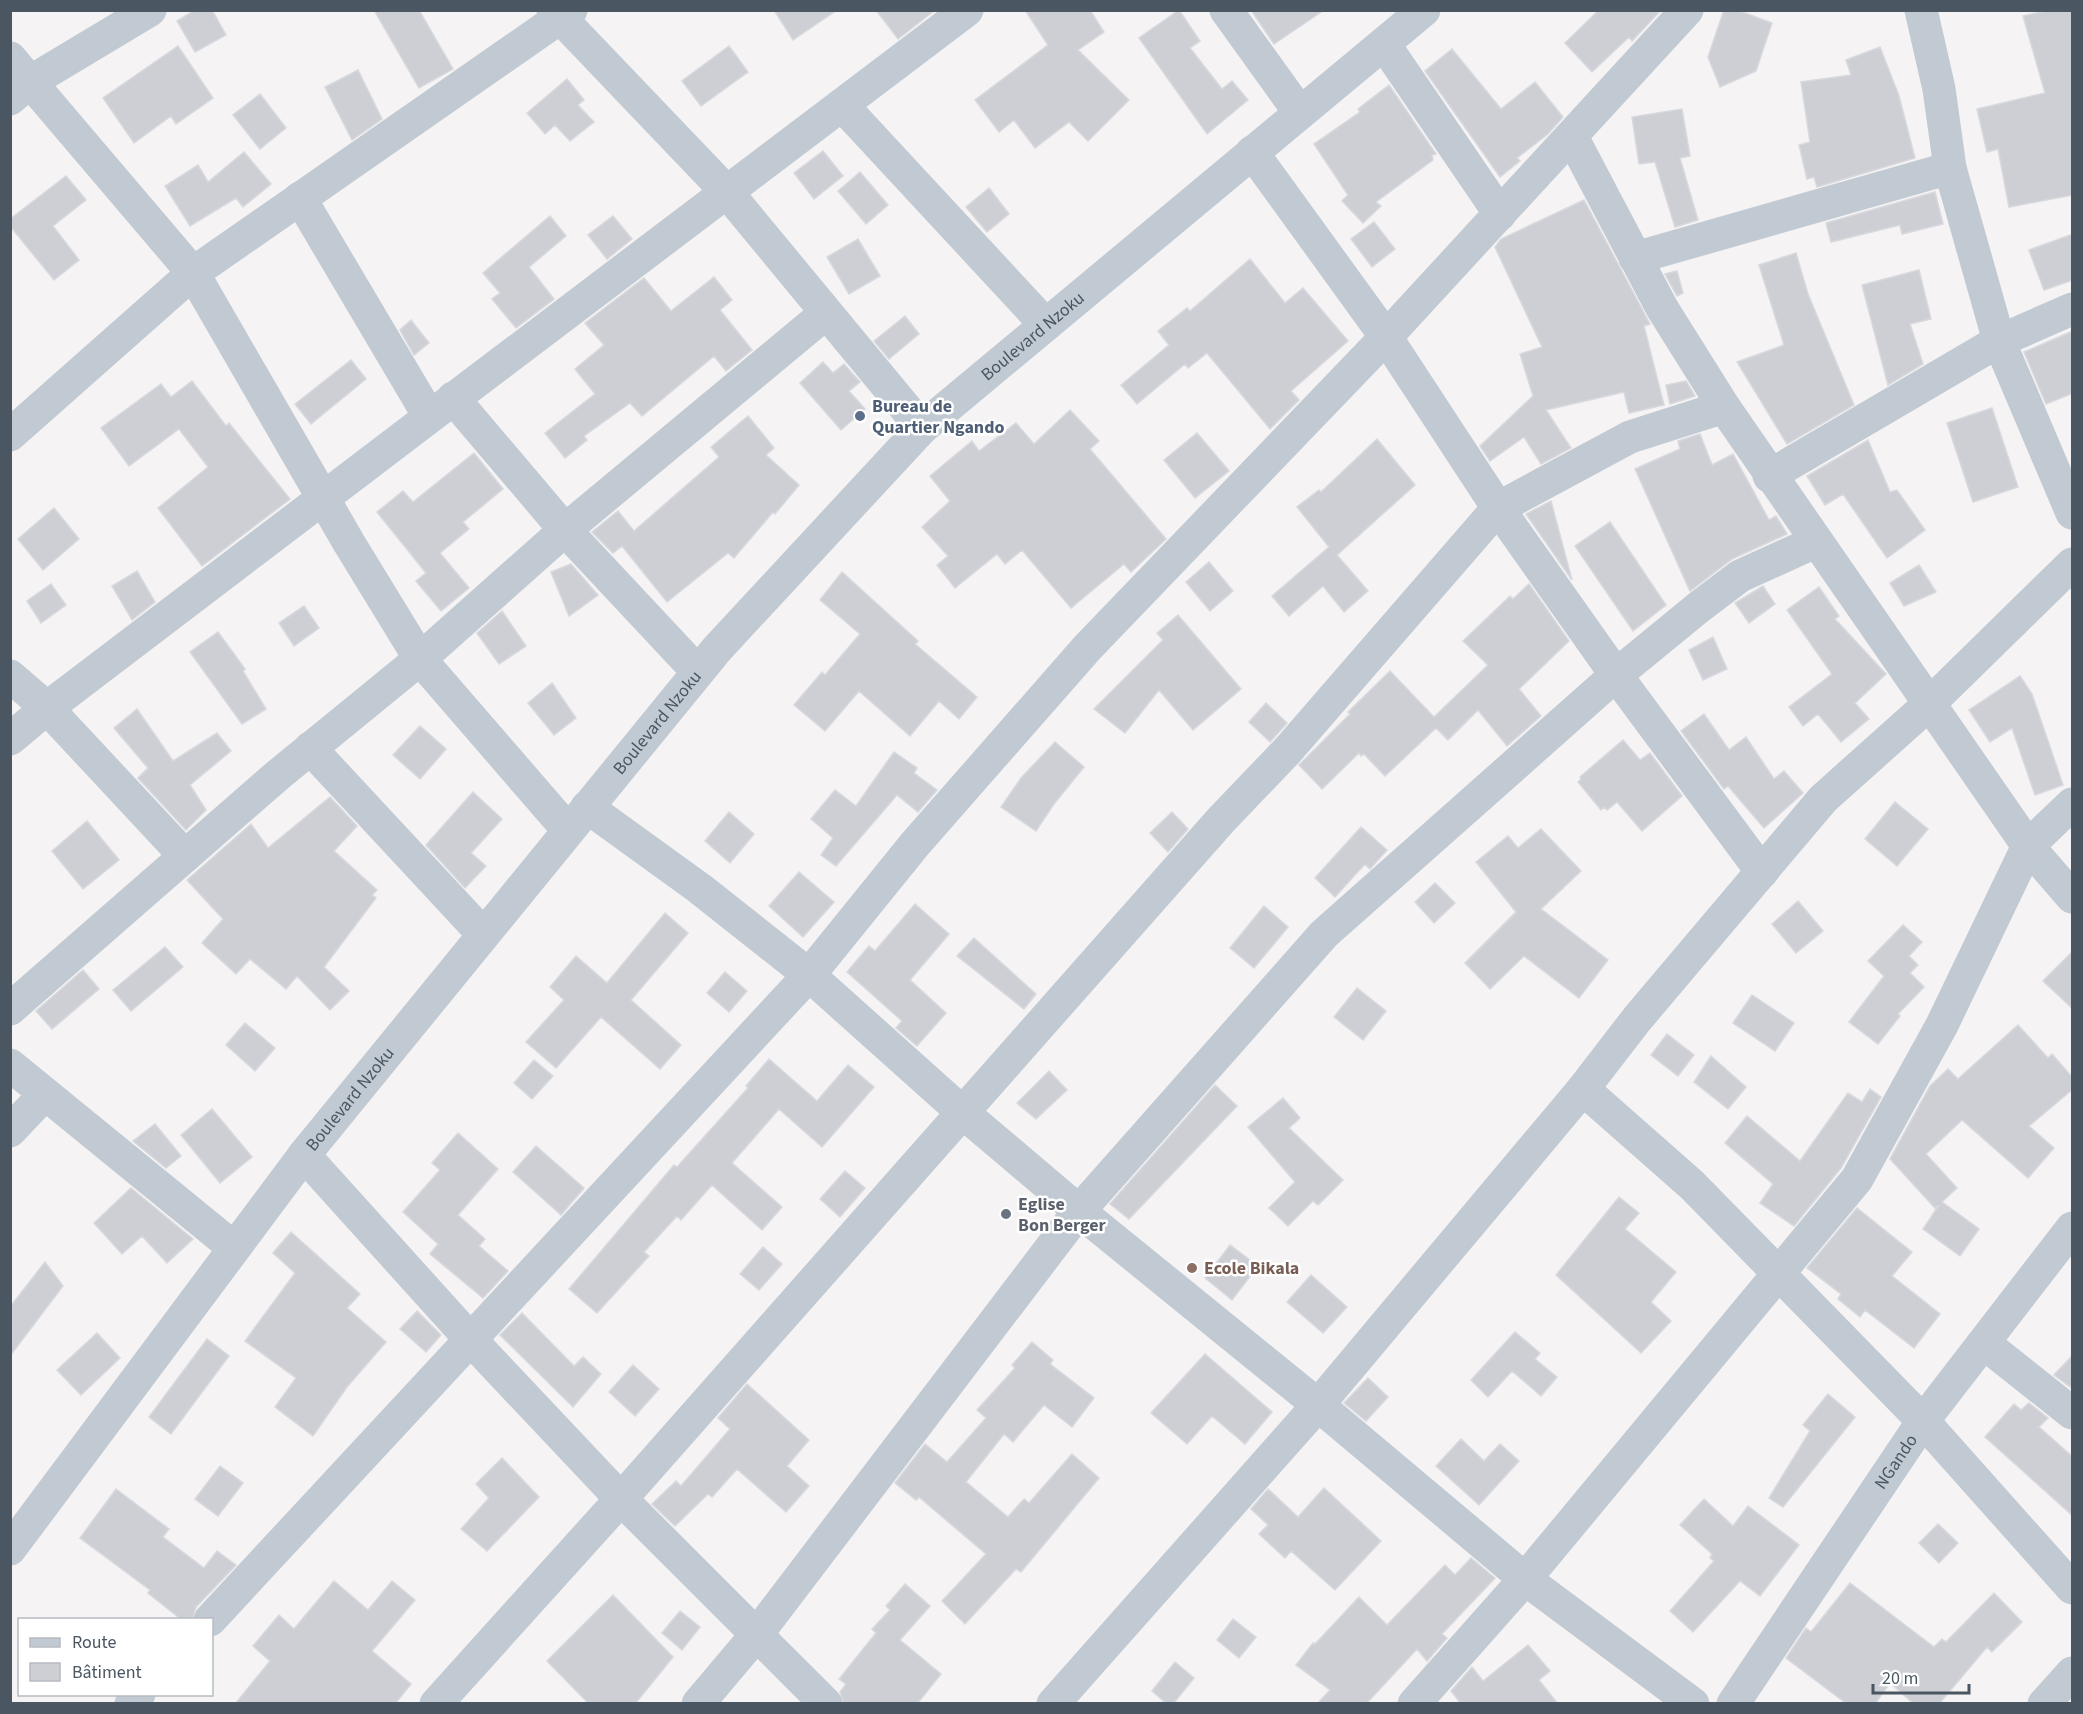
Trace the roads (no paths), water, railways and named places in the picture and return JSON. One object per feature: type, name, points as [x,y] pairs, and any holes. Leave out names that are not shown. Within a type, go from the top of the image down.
[{"type":"street","points":[[150,10],[17,80],[193,273],[325,499],[348,543],[420,658],[578,818],[699,888],[809,975],[962,1112],[1079,1211],[1318,1405],[1525,1579],[1693,1704]]},
{"type":"street","points":[[10,740],[47,708],[325,499],[441,407],[967,10]]},
{"type":"street","points":[[1226,10],[1300,113]]},
{"type":"street","name":"Boulevard Nzoku","points":[[10,1549],[233,1247],[304,1155],[697,672],[922,428],[1424,10]]},
{"type":"street","points":[[212,1618],[809,975],[915,844],[1087,648],[1386,337],[1687,10]]},
{"type":"street","points":[[1921,10],[1939,90],[1950,168],[1999,342],[2073,513]]},
{"type":"street","points":[[10,435],[193,273],[561,13],[726,191],[922,428]]},
{"type":"street","points":[[1384,44],[1500,214]]},
{"type":"street","points":[[842,105],[1046,325]]},
{"type":"street","points":[[1572,136],[1662,308],[1769,476],[2028,846],[2073,897]]},
{"type":"street","points":[[1252,152],[1386,337],[1498,508],[1616,675],[1762,873]]},
{"type":"street","points":[[1635,258],[1950,168]]},
{"type":"street","points":[[300,198],[441,407],[565,530],[697,672]]},
{"type":"street","points":[[1769,476],[1999,342],[2073,309]]},
{"type":"street","points":[[10,1009],[310,748],[420,658],[565,530],[826,313]]},
{"type":"street","points":[[436,1704],[621,1499],[1221,820],[1288,750],[1498,508],[1630,437],[1724,407]]},
{"type":"street","points":[[698,1704],[757,1634],[1079,1211],[1324,934],[1616,675],[1740,576],[1815,542]]},
{"type":"street","points":[[1053,1704],[1318,1405],[1583,1089],[1637,1019],[1823,799],[1929,705],[2073,564]]},
{"type":"street","points":[[10,676],[47,708],[185,856]]},
{"type":"street","points":[[310,748],[483,934]]},
{"type":"street","points":[[1414,1704],[1525,1579],[1777,1272],[1850,1188],[1942,1025],[2028,846],[2073,804]]},
{"type":"street","points":[[10,1065],[233,1247]]},
{"type":"street","points":[[1583,1089],[1692,1185],[1923,1421],[2073,1588]]},
{"type":"street","points":[[10,1131],[44,1095]]},
{"type":"street","points":[[304,1155],[471,1340],[621,1499],[826,1704]]},
{"type":"street","name":"NGando","points":[[1733,1704],[1923,1421],[1985,1344],[2073,1227]]},
{"type":"street","points":[[1985,1344],[2073,1413]]},
{"type":"street","points":[[2044,1704],[2073,1673]]},
{"type":"place","name":"Bureau de Quartier Ngando","points":[[860,416]]},
{"type":"place","name":"Eglise Bon Berger","points":[[1006,1214]]},
{"type":"place","name":"Ecole Bikala","points":[[1192,1268]]}]
